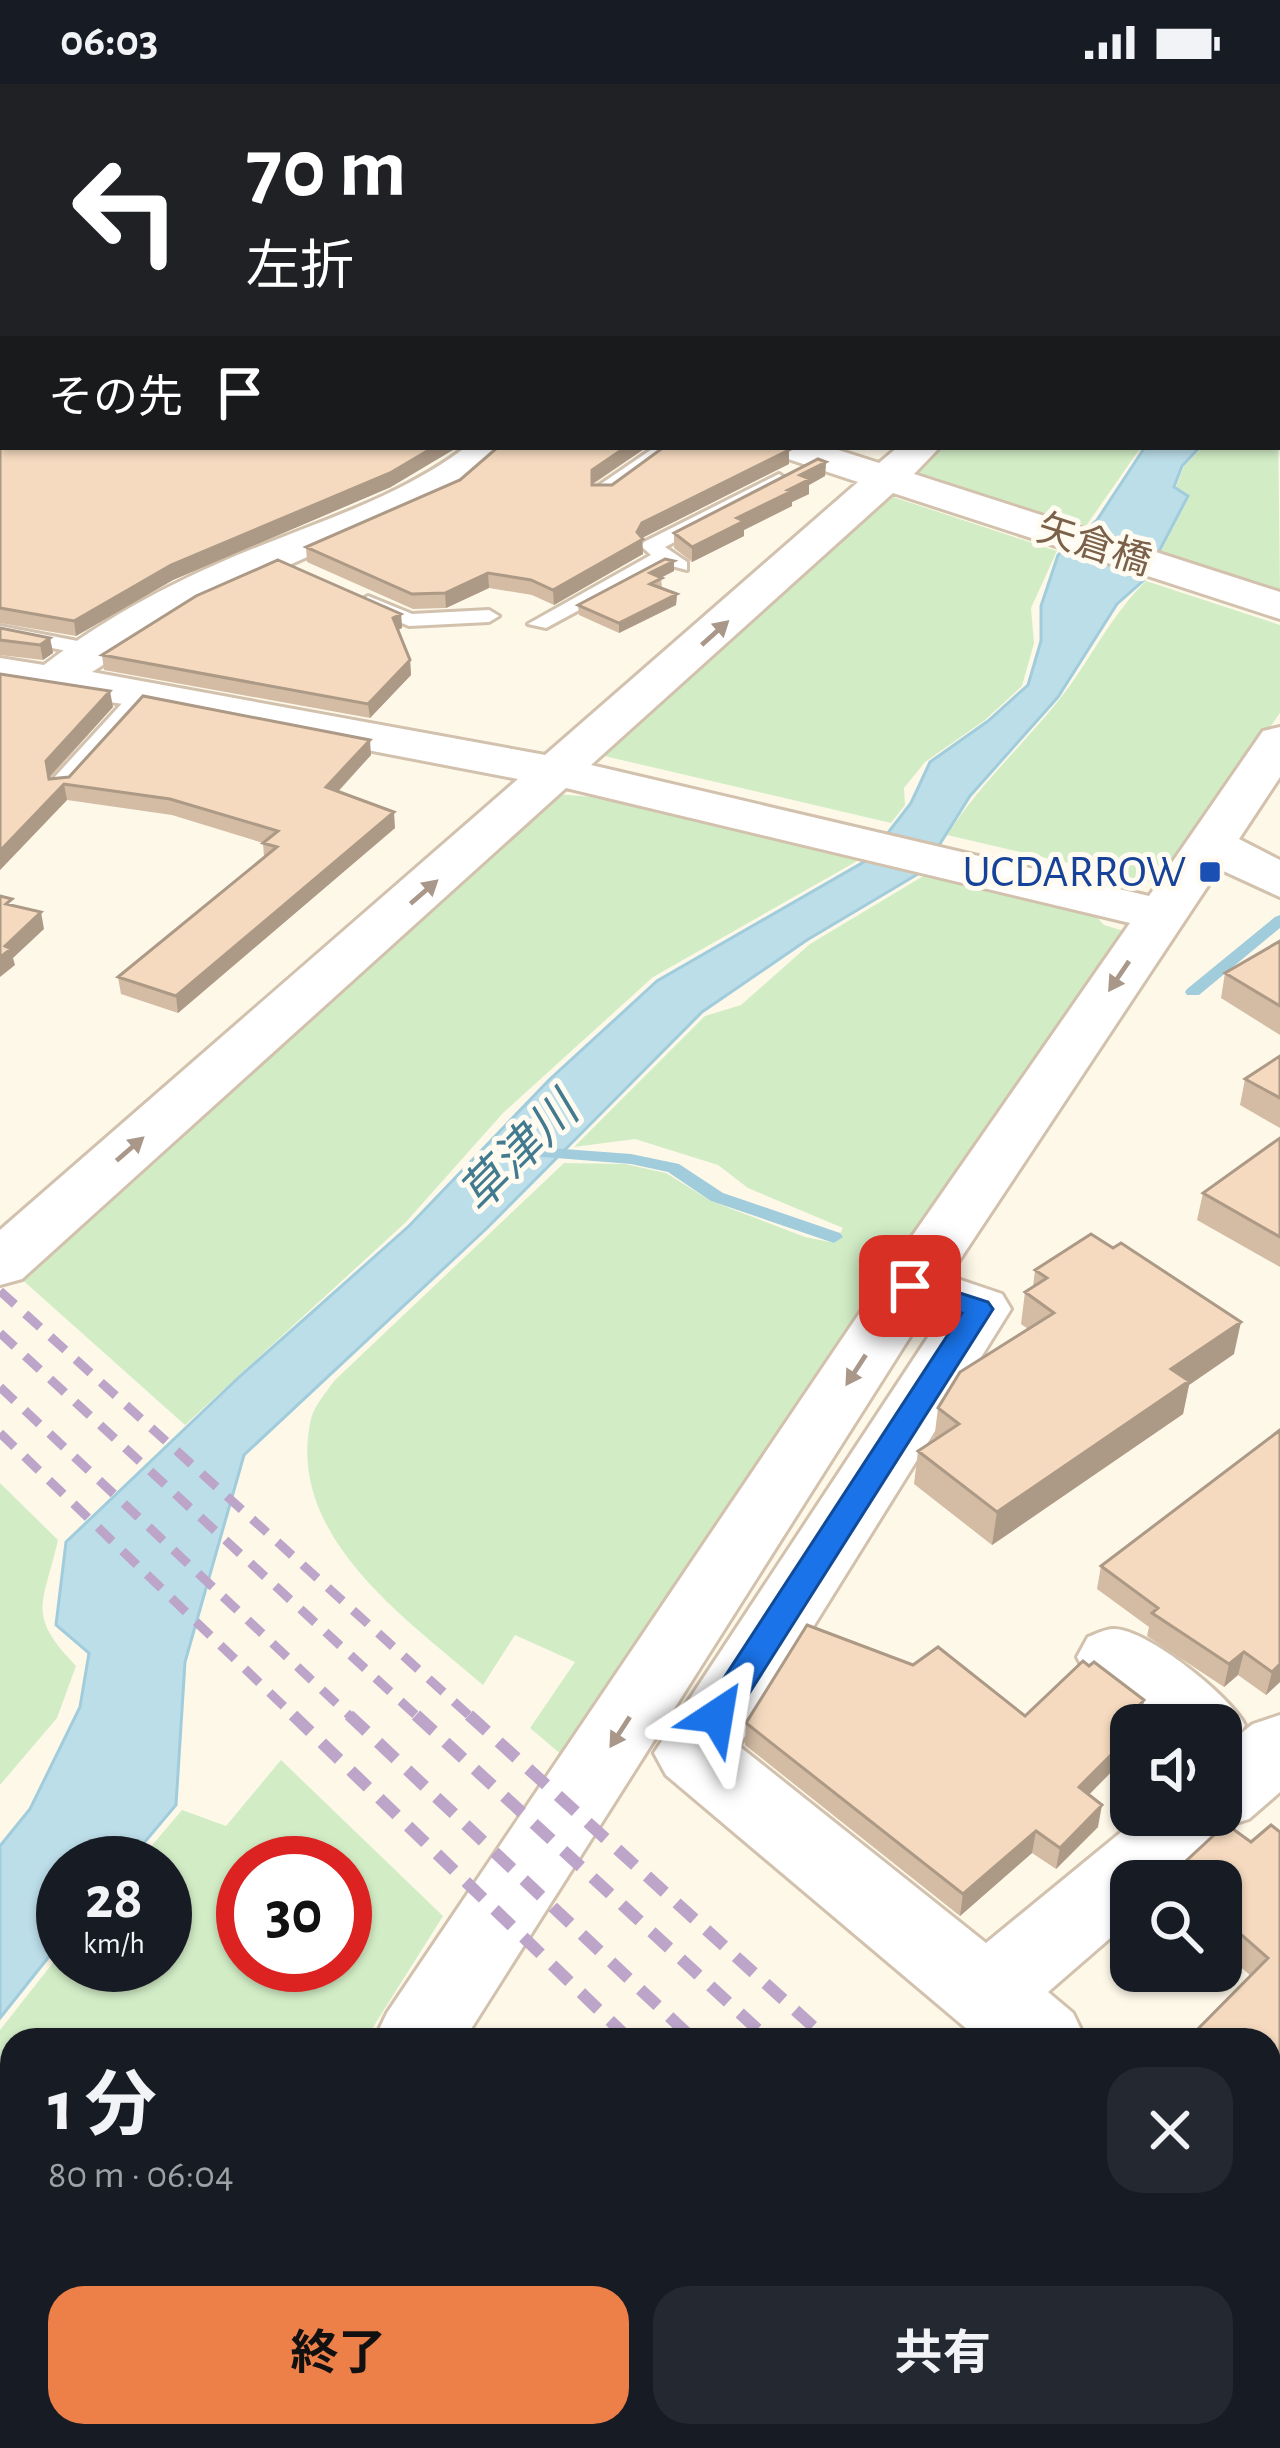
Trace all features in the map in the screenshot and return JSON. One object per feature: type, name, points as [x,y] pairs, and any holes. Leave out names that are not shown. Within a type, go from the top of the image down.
[{"type":"street","points":[[34,673],[185,592],[279,562],[412,499],[486,450]]},
{"type":"street","name":"矢倉橋","points":[[807,452],[906,470],[1280,606]]},
{"type":"street","points":[[0,1264],[582,777],[906,470]]},
{"type":"street","points":[[34,673],[582,777],[1137,908]]},
{"type":"street","points":[[426,2028],[910,1286],[1137,908],[1240,821],[1280,741]]},
{"type":"street","points":[[1240,821],[1280,881]]},
{"type":"street","points":[[910,1286],[979,1309],[693,1753],[1015,2017],[1179,1836]]},
{"type":"street","points":[[1114,1657],[1245,1757]]},
{"type":"lane","points":[[602,492],[663,450]]},
{"type":"lane","points":[[538,624],[672,561],[651,546],[807,452]]},
{"type":"lane","points":[[349,593],[409,620],[489,616]]},
{"type":"lane","points":[[0,632],[34,673]]},
{"type":"lane","points":[[60,785],[144,693]]},
{"type":"green space","points":[[936,450],[1139,450],[1086,526],[914,472]]},
{"type":"green space","points":[[1200,450],[1278,450],[1280,589],[1161,551],[1189,497],[1176,487],[1184,466]]},
{"type":"green space","points":[[887,495],[1057,551],[1031,608],[1034,643],[1022,686],[985,720],[925,762],[904,788],[905,805],[891,823],[600,755]]},
{"type":"green space","points":[[1146,581],[1280,625],[1280,713],[1159,884],[947,835],[1059,700]]},
{"type":"green space","points":[[557,794],[592,797],[859,860],[653,977],[503,1113],[406,1222],[185,1425],[18,1276]]},
{"type":"green space","points":[[925,875],[1096,916],[1104,925],[1124,931],[563,1756],[530,1728],[575,1662],[515,1635],[483,1685],[388,1603],[334,1537],[316,1501],[308,1461],[313,1414],[335,1380],[564,1163],[625,1164],[666,1173],[711,1201],[805,1237],[835,1243],[843,1228],[748,1188],[718,1165],[635,1139],[574,1147],[705,1016],[741,1005],[810,944]]},
{"type":"green space","points":[[0,1483],[58,1540],[44,1595],[44,1621],[76,1666],[57,1718],[0,1785]]},
{"type":"green space","points":[[281,1760],[360,1836],[216,1836],[216,1992],[372,1992],[372,1848],[443,1916],[373,2028],[2,2028],[36,1984],[36,1992],[192,1992],[192,1836],[160,1836],[182,1810],[226,1826]]},
{"type":"water","name":"草津川","points":[[1143,450],[1197,450],[1182,466],[1174,487],[1188,496],[1144,580],[1117,604],[1058,697],[970,796],[923,871],[807,940],[702,1012],[487,1228],[244,1455],[185,1662],[176,1805],[150,1836],[36,1836],[36,1973],[0,2018],[0,1846],[30,1809],[80,1707],[89,1653],[56,1625],[66,1542],[237,1379],[409,1226],[549,1080],[657,981],[867,860],[911,803],[930,762],[1028,685],[1041,641],[1041,606],[1058,555],[1097,520]]},
{"type":"building","points":[[0,450],[429,450],[390,473],[171,565],[74,621],[0,608]]},
{"type":"building","points":[[495,450],[622,450],[592,470],[592,485],[612,485],[660,450],[789,450],[642,523],[637,532],[643,539],[553,590],[531,580],[488,573],[445,593],[412,594],[306,547],[460,480]]},
{"type":"building","points":[[818,459],[826,462],[800,475],[810,479],[737,518],[744,521],[692,547],[674,533]]},
{"type":"building","points":[[665,559],[674,561],[650,573],[662,578],[650,584],[677,594],[619,623],[578,605]]},
{"type":"building","points":[[278,560],[401,614],[393,618],[410,660],[368,704],[102,655],[196,596]]},
{"type":"building","points":[[0,628],[50,638],[40,645],[0,640]]},
{"type":"building","points":[[0,674],[110,691],[46,761],[49,779],[69,777],[143,696],[370,740],[326,787],[394,812],[176,996],[118,977],[277,847],[263,843],[278,831],[170,799],[64,784],[0,851]]},
{"type":"building","points":[[0,896],[12,899],[6,904],[41,912],[5,946],[11,949],[0,957]]},
{"type":"building","points":[[1280,941],[1280,1006],[1225,973]]},
{"type":"building","points":[[1280,1056],[1280,1098],[1245,1079]]},
{"type":"building","points":[[1280,1138],[1280,1237],[1203,1193]]},
{"type":"building","points":[[1091,1234],[1113,1248],[1121,1243],[1241,1322],[1171,1369],[1189,1381],[997,1512],[918,1451],[959,1424],[938,1408],[960,1372],[1054,1313],[1025,1292],[1047,1278],[1035,1270]]},
{"type":"building","points":[[1280,1430],[1280,1664],[1272,1672],[1244,1652],[1229,1664],[1152,1613],[1158,1608],[1101,1566]]},
{"type":"building","points":[[807,1625],[913,1665],[938,1647],[1025,1716],[1083,1661],[1089,1666],[1094,1662],[1144,1700],[1110,1704],[1110,1756],[1079,1787],[1102,1805],[1060,1848],[1036,1831],[963,1894],[746,1723]]},
{"type":"building","points":[[1271,1825],[1280,1832],[1280,2028],[1199,2028],[1234,1992],[1242,1992],[1242,1984],[1268,1958],[1242,1935],[1242,1860],[1187,1860],[1213,1836],[1242,1836],[1251,1842]]},
{"type":"waterway","points":[[1193,992],[1280,920]]},
{"type":"waterway","name":"草津川","points":[[537,1152],[631,1159],[673,1168],[717,1197],[834,1237]]},
{"type":"railway","points":[[0,1291],[472,1718]]},
{"type":"railway","points":[[0,1333],[419,1718]]},
{"type":"railway","points":[[0,1387],[352,1718]]},
{"type":"railway","points":[[0,1433],[296,1718]]},
{"type":"railway","points":[[293,1715],[618,2028]]},
{"type":"railway","points":[[349,1715],[681,2028]]},
{"type":"railway","points":[[416,1715],[756,2028]]},
{"type":"railway","points":[[469,1715],[815,2028]]},
{"type":"place","name":"UCDARROW","points":[[1210,872]]},
{"type":"route","points":[[717,1716],[979,1309],[910,1286]]}]
